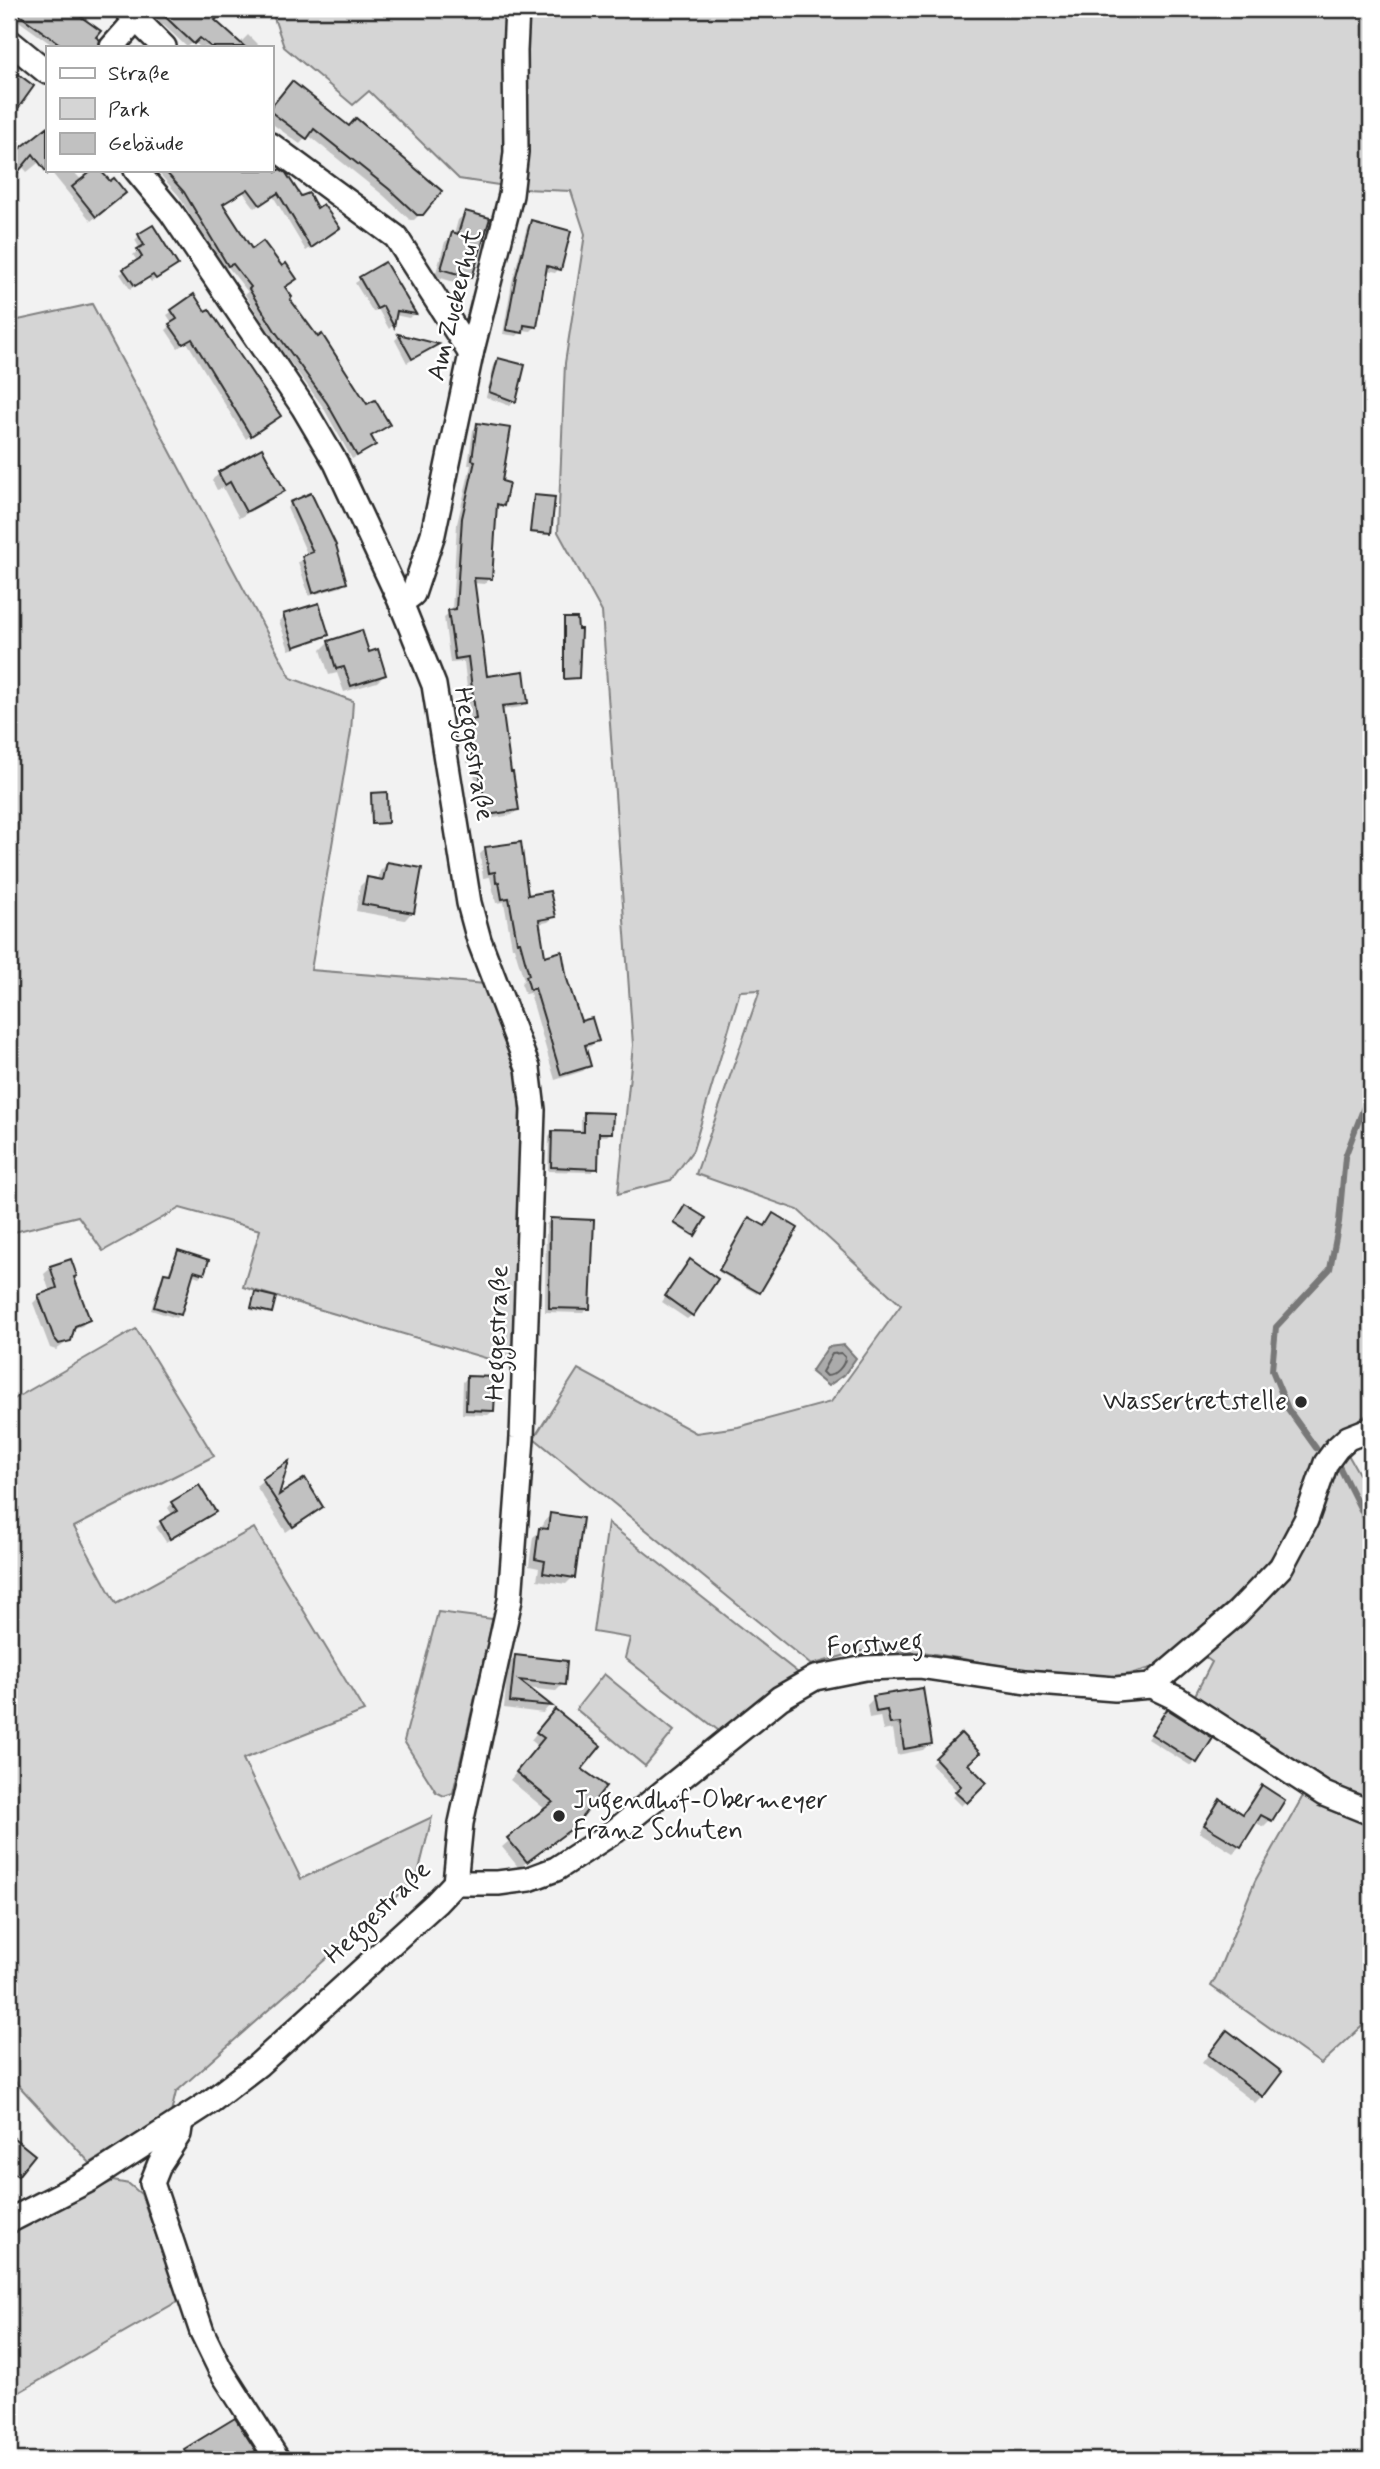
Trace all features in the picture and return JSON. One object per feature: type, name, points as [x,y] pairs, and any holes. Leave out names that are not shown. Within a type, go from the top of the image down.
[{"type":"street","name":"Am Zuckerhut","points":[[401,603],[413,594],[433,534],[471,354],[511,195],[516,152],[517,9]]},
{"type":"street","points":[[113,46],[131,15],[163,46]]},
{"type":"street","points":[[9,41],[46,71]]},
{"type":"street","points":[[273,146],[396,237],[471,354]]},
{"type":"street","name":"Heggestraße","points":[[9,2221],[89,2180],[210,2102],[258,2065],[436,1903],[454,1883],[461,1824],[510,1600],[522,1438],[533,1110],[528,1068],[478,940],[434,685],[401,603],[336,463],[303,407],[171,212],[138,172]]},
{"type":"street","points":[[1371,1429],[1348,1438],[1326,1463],[1306,1521],[1281,1567],[1237,1613],[1151,1686],[1175,1698],[1324,1794],[1371,1813]]},
{"type":"street","name":"Forstweg","points":[[454,1883],[498,1883],[529,1879],[556,1869],[615,1831],[780,1699],[815,1678],[865,1668],[919,1666],[1051,1684],[1115,1689],[1151,1686]]},
{"type":"street","points":[[181,2121],[179,2134],[160,2163],[152,2183],[202,2332],[220,2369],[278,2460]]},
{"type":"street","points":[[107,2168],[132,2173],[152,2183]]},
{"type":"green space","points":[[271,9],[1371,9],[1371,1412],[1325,1441],[1288,1534],[1258,1576],[1158,1666],[1109,1677],[1026,1670],[923,1652],[860,1651],[811,1665],[534,1438],[578,1369],[696,1433],[738,1427],[831,1402],[901,1305],[798,1210],[696,1174],[760,990],[740,991],[693,1150],[671,1180],[618,1194],[633,1045],[602,612],[558,532],[565,363],[585,234],[571,191],[524,189],[459,179],[369,91],[353,105],[284,47]]},
{"type":"green space","points":[[92,304],[291,678],[353,701],[351,732],[311,970],[486,984],[515,1062],[520,1086],[516,1367],[243,1287],[260,1230],[180,1208],[103,1251],[78,1216],[10,1233],[9,1236],[9,322]]},
{"type":"green space","points":[[136,1329],[214,1456],[74,1527],[116,1604],[254,1528],[364,1711],[243,1759],[301,1879],[432,1817],[417,1878],[176,2092],[171,2113],[90,2163],[9,2075],[9,1402]]},
{"type":"green space","points":[[1346,1451],[1371,1495],[1371,1804],[1355,1798],[1194,1697],[1212,1662],[1202,1655],[1271,1591],[1306,1548],[1327,1489]]},
{"type":"green space","points":[[608,1523],[802,1676],[723,1734],[625,1658],[630,1638],[593,1632]]},
{"type":"green space","points":[[438,1612],[493,1619],[453,1793],[444,1796],[436,1792],[404,1741]]},
{"type":"green space","points":[[604,1674],[674,1731],[645,1766],[576,1709]]},
{"type":"green space","points":[[1308,1787],[1371,1819],[1371,2018],[1321,2064],[1211,1986],[1255,1881]]},
{"type":"green space","points":[[113,2181],[129,2184],[141,2194],[180,2300],[9,2398],[9,2232]]},
{"type":"water","points":[[844,1345],[856,1358],[844,1375],[828,1386],[811,1372],[828,1347]]},
{"type":"building","points":[[11,9],[70,9],[101,31],[96,37],[100,40],[98,46],[63,46]]},
{"type":"building","points":[[157,9],[228,9],[215,20],[244,46],[210,46],[200,38],[194,44]]},
{"type":"building","points":[[9,67],[34,86],[9,121]]},
{"type":"building","points":[[292,81],[349,126],[356,118],[442,191],[423,215],[417,215],[314,129],[307,139],[273,114],[273,105]]},
{"type":"building","points":[[46,128],[46,172],[33,154],[9,183],[9,157]]},
{"type":"building","points":[[280,169],[286,173],[301,196],[309,193],[317,208],[323,204],[340,228],[311,248],[278,193],[260,205],[248,189],[223,204],[252,249],[263,241],[282,266],[286,263],[297,279],[285,287],[292,297],[290,299],[318,337],[322,334],[367,404],[375,400],[390,425],[371,436],[376,445],[357,456],[327,403],[275,331],[249,289],[251,287],[233,264],[228,266],[184,192],[166,172],[276,172]]},
{"type":"building","points":[[91,172],[102,172],[110,181],[114,178],[126,193],[96,217],[72,187]]},
{"type":"building","points":[[465,211],[490,218],[472,278],[441,269],[452,232],[458,234]]},
{"type":"building","points":[[531,220],[571,231],[561,270],[547,266],[537,327],[524,325],[523,333],[506,330],[516,276]]},
{"type":"building","points":[[153,225],[178,265],[156,279],[153,275],[135,286],[123,269],[142,257],[137,249],[144,245],[138,234]]},
{"type":"building","points":[[385,262],[416,314],[397,311],[394,327],[383,306],[377,309],[359,277]]},
{"type":"building","points":[[194,294],[205,311],[209,309],[281,416],[251,436],[192,339],[183,344],[169,324],[177,319],[171,310]]},
{"type":"building","points":[[398,334],[439,344],[412,359]]},
{"type":"building","points":[[498,358],[525,365],[516,402],[489,392]]},
{"type":"building","points":[[477,423],[511,428],[502,481],[509,483],[504,506],[497,504],[492,579],[474,578],[487,676],[524,671],[528,703],[502,706],[519,810],[487,815],[477,758],[472,758],[467,721],[476,719],[468,657],[455,659],[448,610],[456,609],[462,518],[475,461],[472,460]]},
{"type":"building","points":[[262,448],[285,491],[246,512],[230,482],[225,485],[218,472]]},
{"type":"building","points":[[311,493],[336,545],[347,583],[313,593],[302,556],[313,552],[290,502]]},
{"type":"building","points":[[534,495],[555,497],[551,534],[530,532]]},
{"type":"building","points":[[319,603],[329,635],[294,647],[283,614]]},
{"type":"building","points":[[564,618],[577,618],[578,629],[581,629],[579,678],[564,679]]},
{"type":"building","points":[[362,630],[369,652],[378,649],[386,675],[351,686],[344,667],[336,669],[328,641]]},
{"type":"building","points":[[387,792],[388,823],[372,824],[371,793]]},
{"type":"building","points":[[521,842],[528,895],[550,891],[556,917],[539,920],[545,956],[562,951],[567,979],[581,1021],[592,1018],[599,1041],[585,1045],[591,1066],[561,1075],[535,988],[530,990],[526,976],[529,975],[520,942],[517,942],[509,898],[502,899],[495,872],[489,873],[485,847]]},
{"type":"building","points":[[387,862],[422,868],[414,913],[362,904],[367,877],[383,880]]},
{"type":"building","points":[[584,1112],[613,1113],[612,1133],[599,1133],[598,1169],[551,1167],[552,1131],[584,1132]]},
{"type":"building","points":[[685,1205],[706,1218],[695,1236],[674,1223]]},
{"type":"building","points":[[773,1213],[798,1228],[760,1293],[719,1270],[749,1217],[765,1226]]},
{"type":"building","points":[[550,1218],[594,1220],[590,1309],[549,1308]]},
{"type":"building","points":[[178,1250],[209,1260],[204,1274],[194,1271],[181,1315],[154,1307],[164,1273],[170,1274]]},
{"type":"building","points":[[71,1259],[77,1276],[74,1277],[90,1320],[75,1326],[71,1341],[59,1344],[54,1338],[38,1295],[57,1288],[50,1266]]},
{"type":"building","points":[[690,1259],[718,1279],[693,1316],[665,1296]]},
{"type":"building","points":[[255,1292],[276,1297],[272,1313],[251,1308]]},
{"type":"building","points":[[467,1376],[496,1377],[494,1411],[466,1410]]},
{"type":"building","points":[[289,1461],[279,1495],[305,1478],[323,1507],[293,1527],[262,1479]]},
{"type":"building","points":[[199,1485],[216,1512],[170,1539],[160,1521],[177,1511],[171,1502]]},
{"type":"building","points":[[550,1513],[583,1518],[575,1578],[543,1573],[545,1561],[535,1559],[539,1528],[548,1529]]},
{"type":"building","points":[[515,1655],[567,1661],[565,1685],[519,1680],[552,1706],[510,1702]]},
{"type":"building","points":[[923,1688],[932,1744],[904,1749],[900,1723],[890,1724],[887,1710],[876,1712],[873,1696]]},
{"type":"building","points":[[555,1709],[601,1746],[582,1769],[606,1786],[574,1827],[527,1862],[507,1838],[553,1802],[516,1772],[544,1738],[536,1732]]},
{"type":"building","points":[[1167,1709],[1213,1738],[1197,1763],[1151,1734]]},
{"type":"building","points":[[961,1733],[980,1753],[968,1764],[987,1783],[967,1803],[955,1792],[961,1786],[935,1758]]},
{"type":"building","points":[[1262,1785],[1285,1800],[1272,1821],[1261,1815],[1241,1847],[1204,1825],[1220,1799],[1243,1814]]},
{"type":"building","points":[[1227,2030],[1282,2072],[1263,2097],[1208,2055]]},
{"type":"building","points":[[9,2134],[35,2155],[18,2176],[9,2169]]},
{"type":"building","points":[[235,2418],[256,2451],[240,2460],[190,2460],[184,2449]]},
{"type":"waterway","points":[[1316,1448],[1288,1409],[1272,1370],[1276,1327],[1330,1269],[1339,1222],[1345,1157],[1365,1104],[1371,1101]]},
{"type":"waterway","points":[[1339,1466],[1371,1530]]},
{"type":"place","name":"Wassertretstelle","points":[[1301,1402]]},
{"type":"place","name":"Jugendhof-Obermeyer Franz Schuten","points":[[559,1816]]}]
